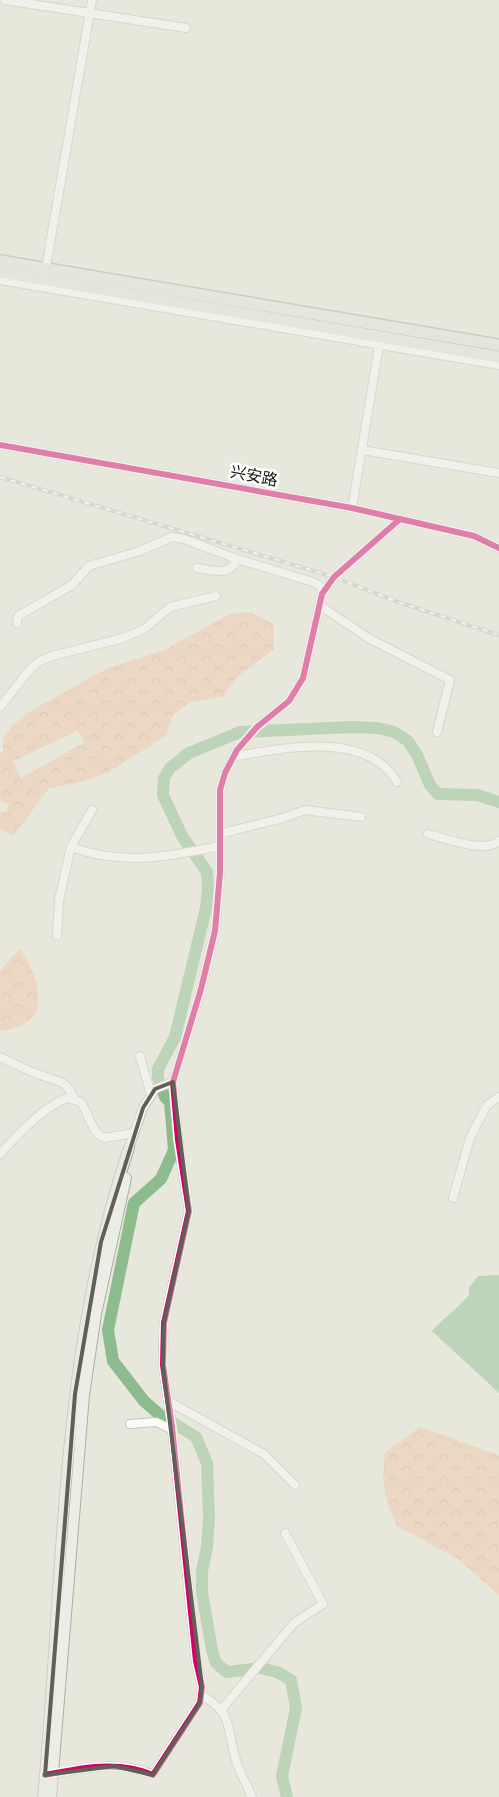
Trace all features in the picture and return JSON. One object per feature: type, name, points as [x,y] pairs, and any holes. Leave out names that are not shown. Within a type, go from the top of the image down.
[{"type":"highway","points":[[0,261],[45,274],[499,357]]},
{"type":"highway","points":[[0,272],[45,274]]},
{"type":"highway","points":[[381,336],[499,345]]},
{"type":"main road","points":[[51,1797],[49,1775],[75,1394],[101,1242],[129,1148]]},
{"type":"main road","points":[[42,1797],[49,1775]]},
{"type":"street","points":[[5,0],[89,15],[186,28]]},
{"type":"street","points":[[45,274],[92,0]]},
{"type":"street","points":[[0,280],[381,336],[499,365]]},
{"type":"street","points":[[352,508],[381,336]]},
{"type":"street","name":"兴安路","points":[[0,445],[352,508],[474,536],[499,548]]},
{"type":"street","points":[[362,450],[499,474]]},
{"type":"street","points":[[49,1775],[114,1766],[132,1768],[153,1775],[200,1703],[201,1695],[173,1428],[164,1365],[164,1323],[189,1211],[178,1140],[173,1082],[201,989],[215,931],[220,846],[220,790],[232,757],[256,730],[289,701],[303,678],[319,605],[325,590],[334,577],[400,519]]},
{"type":"street","points":[[17,623],[18,616],[72,585],[89,566],[140,551],[172,537],[184,538],[237,559],[313,582],[325,590]]},
{"type":"street","points":[[197,568],[227,571],[234,567],[237,559]]},
{"type":"street","points":[[0,707],[31,668],[40,661],[52,656],[123,638],[144,629],[170,607],[216,596]]},
{"type":"street","points":[[319,605],[370,639],[450,680],[437,732]]},
{"type":"street","points":[[232,757],[302,747],[335,748],[364,753],[380,761],[397,782]]},
{"type":"street","points":[[57,936],[59,900],[71,847],[92,810]]},
{"type":"street","points":[[220,834],[283,818],[305,810],[361,817]]},
{"type":"street","points":[[428,834],[479,846],[494,846],[499,841]]},
{"type":"street","points":[[71,847],[90,854],[140,859],[220,846]]},
{"type":"street","points":[[0,1056],[32,1072],[63,1083],[74,1098],[81,1102],[95,1129],[104,1138],[134,1133]]},
{"type":"street","points":[[140,1056],[153,1092]]},
{"type":"street","points":[[129,1148],[143,1108],[153,1092],[173,1082]]},
{"type":"street","points":[[454,1198],[470,1138],[487,1105],[499,1097]]},
{"type":"street","points":[[0,1154],[13,1140],[58,1102],[67,1098],[74,1098]]},
{"type":"street","points":[[168,1400],[264,1454],[296,1485]]},
{"type":"street","points":[[130,1424],[156,1422],[173,1428]]},
{"type":"street","points":[[221,1710],[294,1623],[323,1604],[285,1533]]},
{"type":"street","points":[[201,1695],[218,1704],[230,1727],[234,1754],[252,1797]]},
{"type":"highlighted area","points":[[173,1082],[189,1211],[164,1323],[163,1365],[202,1687],[200,1703],[153,1775],[114,1766],[45,1775],[75,1394],[101,1242],[143,1108],[155,1089]]},
{"type":"green space","points":[[250,612],[273,624],[274,649],[236,678],[223,697],[190,702],[172,716],[166,736],[107,773],[81,782],[49,788],[14,835],[0,829],[0,811],[6,812],[9,804],[0,800],[0,753],[3,752],[3,739],[12,726],[32,710],[108,668],[164,650],[230,614]],"holes":[[[77,731],[85,742],[21,778],[13,761]]]},
{"type":"green space","points":[[19,949],[28,961],[34,976],[39,998],[37,1007],[29,1021],[12,1029],[0,1031],[0,971]]},
{"type":"green space","points":[[420,1427],[499,1455],[499,1595],[458,1559],[397,1526],[387,1503],[383,1477],[385,1452]]},
{"type":"shaded area","points":[[499,1275],[499,1393],[432,1331],[469,1295],[469,1288],[478,1276]]},
{"type":"waterway","points":[[287,1797],[282,1776],[296,1708],[291,1680],[277,1672],[261,1668],[227,1672],[216,1663],[202,1592],[202,1571],[207,1548],[209,1518],[207,1463],[196,1437],[160,1415],[144,1401],[113,1361],[108,1330],[134,1203],[161,1179],[174,1150],[170,1102],[165,1097],[158,1078],[158,1069],[175,1037],[206,908],[207,872],[182,836],[163,795],[164,778],[170,768],[189,753],[240,732],[353,727],[378,728],[394,732],[408,741],[417,755],[430,785],[438,794],[477,795],[499,802]]},
{"type":"railway","points":[[0,477],[334,577],[398,602],[499,635]]},
{"type":"cycle path","points":[[0,445],[352,508],[474,536],[499,548]]},
{"type":"cycle path","points":[[45,1775],[99,1767],[127,1768],[153,1775],[200,1703],[202,1687],[196,1661],[172,1427],[163,1365],[164,1323],[189,1211],[178,1140],[173,1082],[201,989],[215,931],[220,873],[220,790],[225,773],[237,750],[257,727],[289,701],[303,678],[322,594],[334,577],[400,519]]}]
